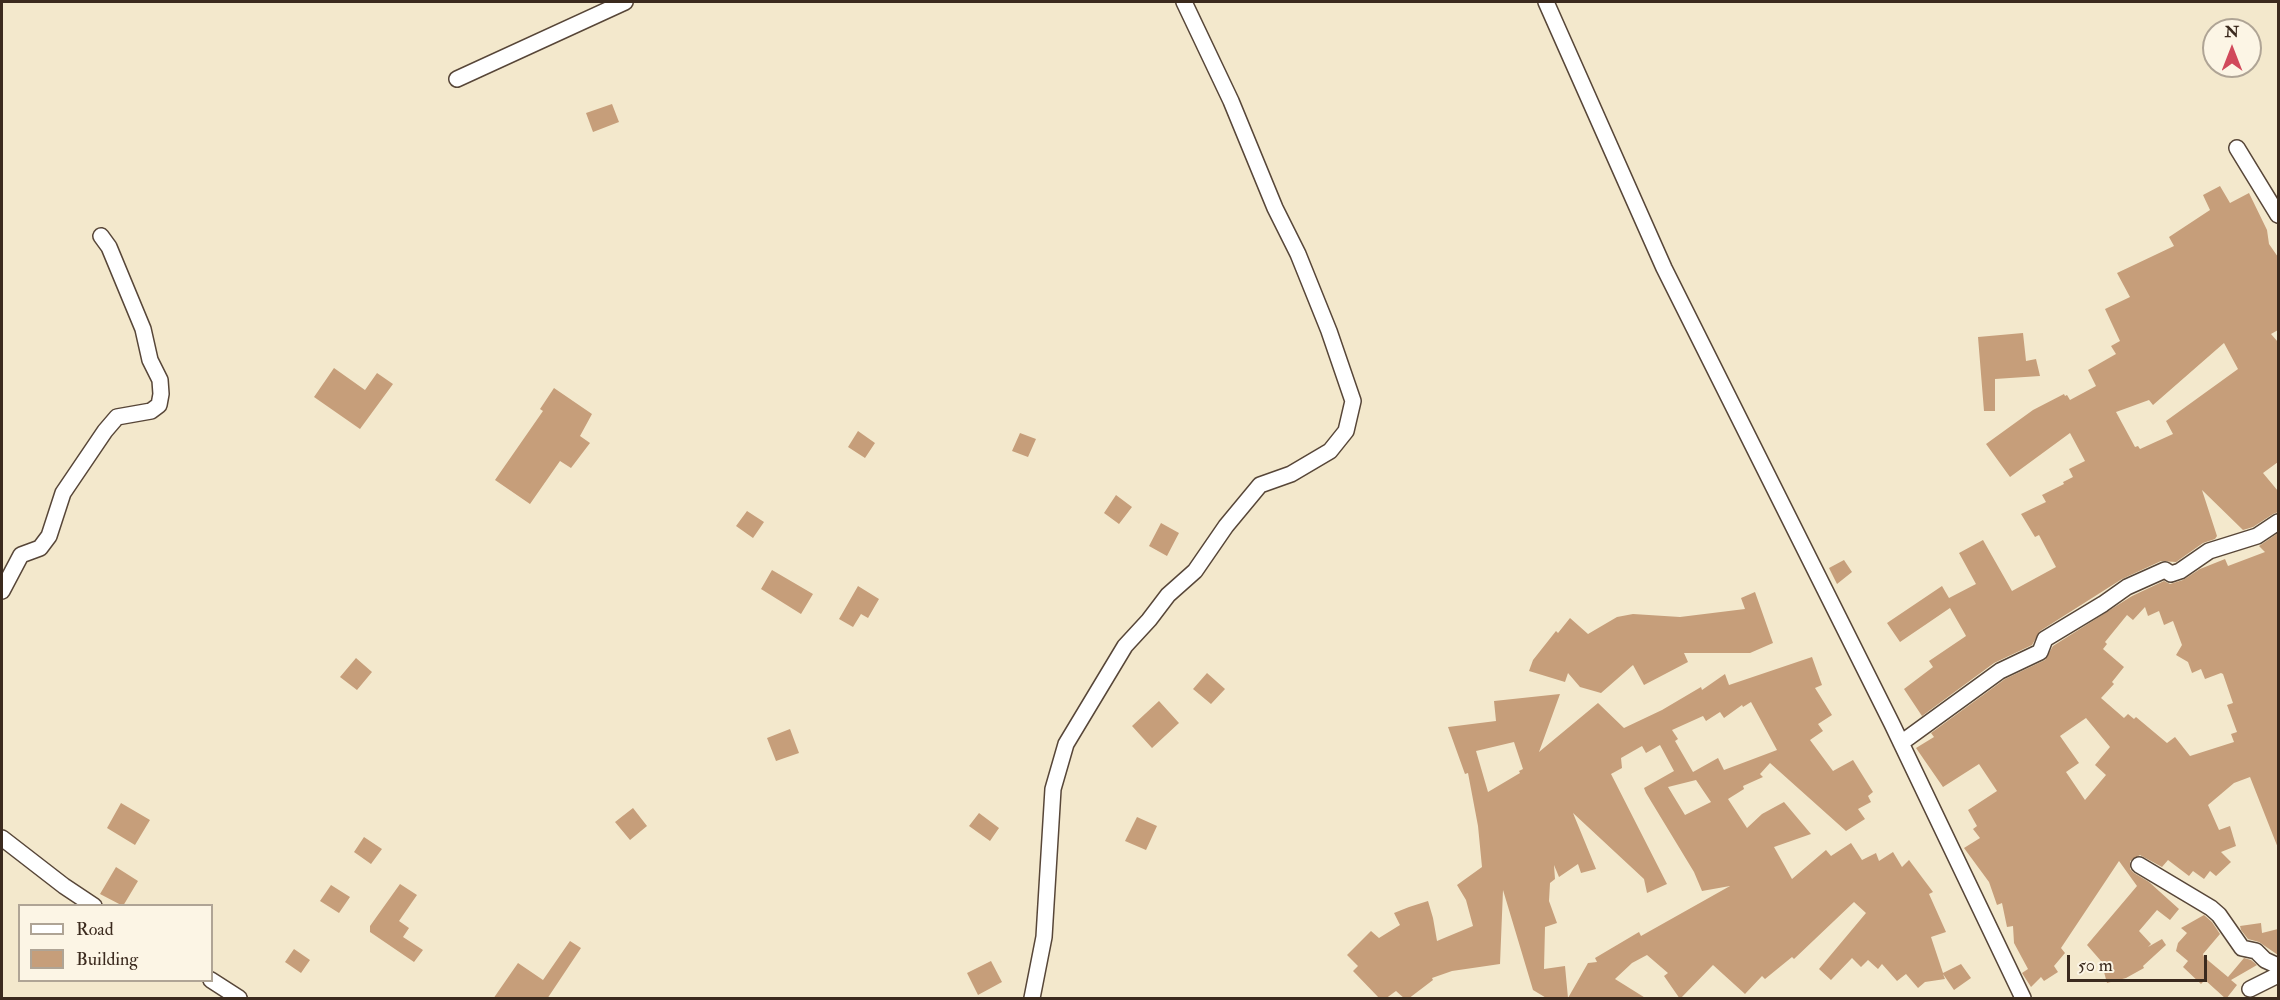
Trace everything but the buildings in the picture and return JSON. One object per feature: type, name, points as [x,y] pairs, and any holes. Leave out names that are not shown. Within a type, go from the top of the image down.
[{"type":"street","points":[[457,79],[625,2]]},
{"type":"street","points":[[1032,999],[1044,936],[1053,789],[1066,744],[1125,646],[1168,595],[1195,571],[1226,526],[1260,485],[1291,474],[1330,450],[1346,431],[1353,401],[1329,331],[1298,254],[1275,208],[1235,111],[1184,2]]},
{"type":"street","points":[[1546,2],[1664,267],[1901,743],[2023,999]]},
{"type":"street","points":[[2237,148],[2278,215]]},
{"type":"street","points":[[2,591],[21,555],[40,548],[50,536],[63,493],[105,430],[117,417],[151,411],[159,405],[162,394],[160,380],[150,360],[143,329],[109,247],[101,236]]},
{"type":"street","points":[[1901,743],[2000,671],[2040,652],[2044,639],[2127,587],[2165,570],[2171,574],[2180,571],[2209,551],[2257,536],[2278,522]]},
{"type":"street","points":[[2,838],[91,904]]},
{"type":"street","points":[[2139,865],[2211,908],[2219,915],[2242,948],[2256,951],[2265,960],[2278,966]]},
{"type":"street","points":[[2250,989],[2278,975]]},
{"type":"street","points":[[213,982],[239,999]]}]
